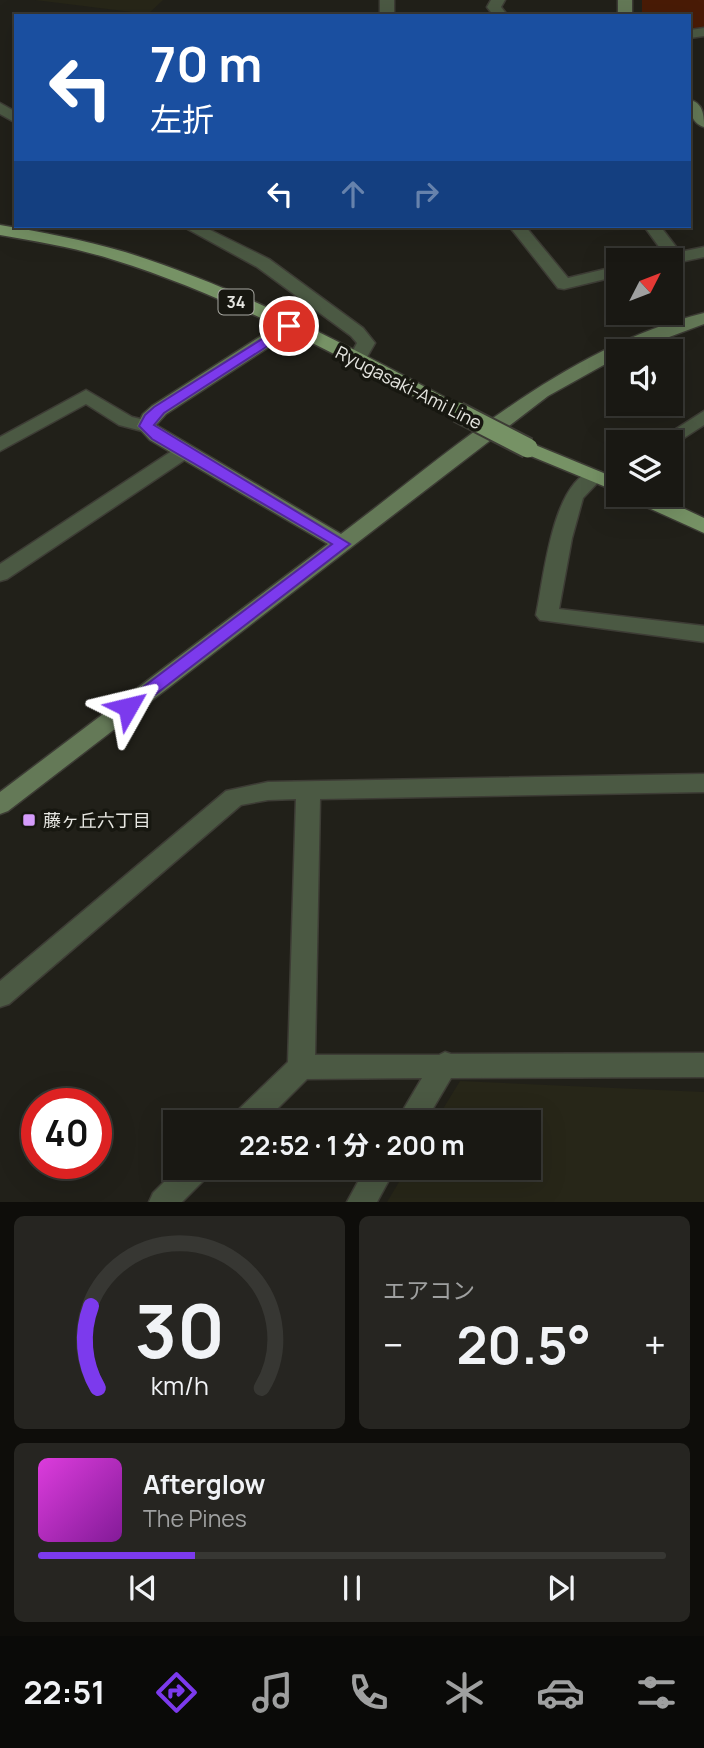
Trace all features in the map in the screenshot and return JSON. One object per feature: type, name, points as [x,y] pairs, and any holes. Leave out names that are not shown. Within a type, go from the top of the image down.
[{"type":"main road","name":"Ryugasaki-Ami Line","points":[[0,230],[64,241],[135,260],[289,326],[528,448],[606,478]]},
{"type":"main road","points":[[664,507],[704,526]]},
{"type":"street","points":[[691,105],[704,122]]},
{"type":"street","points":[[194,228],[263,263],[357,332],[366,344],[357,359]]},
{"type":"street","points":[[519,228],[564,284],[606,274]]},
{"type":"street","points":[[653,228],[663,248]]},
{"type":"street","points":[[683,256],[704,252]]},
{"type":"street","points":[[0,805],[560,381],[644,338],[704,318]]},
{"type":"street","points":[[146,426],[159,410],[289,326]]},
{"type":"street","points":[[0,445],[86,396],[126,421],[146,426],[343,544]]},
{"type":"street","points":[[683,430],[704,417]]},
{"type":"street","points":[[0,574],[185,451]]},
{"type":"street","points":[[606,480],[574,496],[562,538],[547,615],[704,634]]},
{"type":"street","points":[[0,996],[234,797],[268,791],[704,783]]},
{"type":"street","points":[[301,1067],[307,791]]},
{"type":"street","points":[[417,1110],[445,1065]]},
{"type":"street","points":[[257,1110],[301,1067],[704,1065]]},
{"type":"street","points":[[163,1202],[185,1180]]},
{"type":"street","points":[[361,1202],[374,1180]]},
{"type":"shaded area","points":[[35,0],[163,0],[148,14]]},
{"type":"shaded area","points":[[642,0],[704,0],[704,29],[691,30],[691,14],[642,14]]},
{"type":"shaded area","points":[[460,1081],[704,1092],[704,1202],[387,1202],[400,1180],[541,1180],[541,1110],[442,1110]]},
{"type":"place","name":"藤ヶ丘六丁目","points":[[29,820]]},
{"type":"route","points":[[128,707],[343,544],[157,436],[146,426],[159,410],[289,326]]}]
